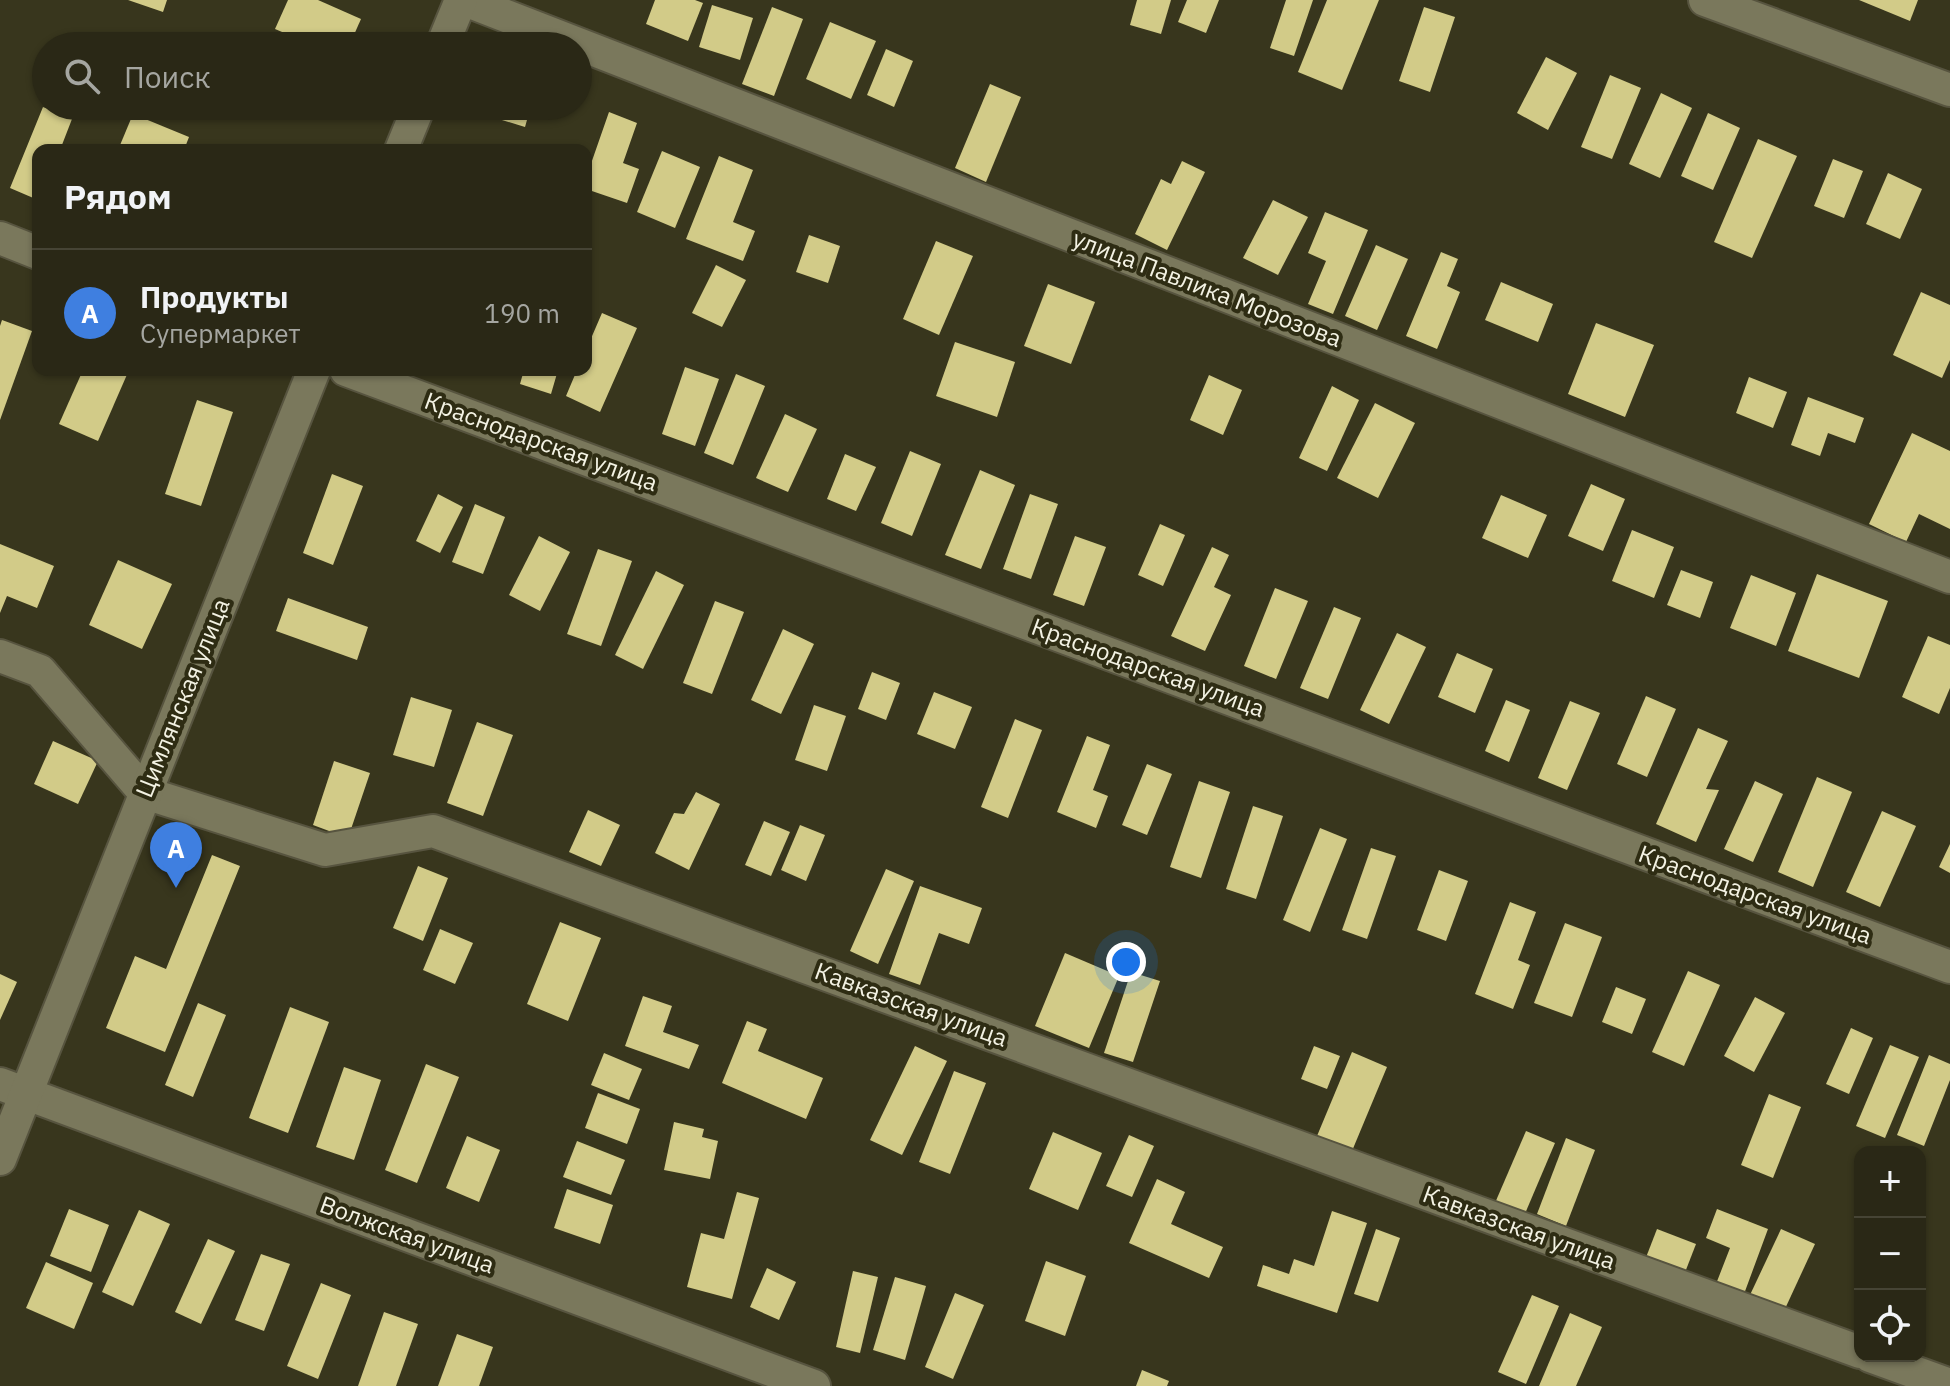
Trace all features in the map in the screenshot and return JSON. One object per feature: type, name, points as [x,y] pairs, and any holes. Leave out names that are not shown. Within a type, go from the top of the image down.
[{"type":"street","points":[[448,32],[463,0]]},
{"type":"street","name":"улица Павлика Морозова","points":[[463,0],[545,32]]},
{"type":"street","points":[[1705,0],[1950,90]]},
{"type":"street","name":"улица Павлика Морозова","points":[[592,50],[1950,577]]},
{"type":"street","points":[[403,144],[413,120]]},
{"type":"street","points":[[0,238],[32,251]]},
{"type":"street","name":"Цимлянская улица","points":[[0,1159],[13,1089],[145,793],[312,376]]},
{"type":"street","name":"Краснодарская улица","points":[[362,376],[1950,967]]},
{"type":"street","points":[[0,656],[40,671],[145,793]]},
{"type":"street","name":"Кавказская улица","points":[[145,793],[325,850],[433,831],[1854,1350]]},
{"type":"street","name":"Волжская улица","points":[[13,1089],[814,1386]]},
{"type":"street","points":[[1887,1362],[1950,1385]]},
{"type":"building","points":[[128,0],[167,0],[163,12]]},
{"type":"building","points":[[288,0],[318,0],[361,19],[355,32],[282,32],[275,29]]},
{"type":"building","points":[[655,0],[695,0],[703,3],[688,41],[646,24]]},
{"type":"building","points":[[1137,0],[1171,0],[1161,34],[1130,25]]},
{"type":"building","points":[[1187,0],[1219,0],[1206,33],[1178,22]]},
{"type":"building","points":[[1286,0],[1313,0],[1294,56],[1270,48]]},
{"type":"building","points":[[1327,0],[1379,0],[1342,90],[1298,72]]},
{"type":"building","points":[[1859,0],[1918,0],[1910,21]]},
{"type":"building","points":[[712,5],[753,18],[740,60],[699,47]]},
{"type":"building","points":[[772,7],[803,19],[774,96],[742,84]]},
{"type":"building","points":[[1424,7],[1455,17],[1430,92],[1399,81]]},
{"type":"building","points":[[830,22],[876,41],[851,99],[806,79]]},
{"type":"building","points":[[886,49],[913,61],[894,107],[867,95]]},
{"type":"building","points":[[1546,57],[1577,73],[1548,130],[1517,113]]},
{"type":"building","points":[[1610,75],[1641,88],[1612,159],[1581,147]]},
{"type":"building","points":[[990,84],[1021,97],[986,182],[955,168]]},
{"type":"building","points":[[1661,93],[1692,108],[1660,178],[1629,164]]},
{"type":"building","points":[[609,112],[637,123],[623,163],[639,169],[627,203],[592,191],[592,161]]},
{"type":"building","points":[[1708,113],[1740,128],[1713,190],[1681,176]]},
{"type":"building","points":[[38,120],[72,120],[62,144],[32,144],[32,197],[10,188]]},
{"type":"building","points":[[130,120],[148,120],[189,137],[186,144],[120,144]]},
{"type":"building","points":[[502,120],[527,120],[525,127]]},
{"type":"building","points":[[1758,139],[1797,156],[1752,258],[1714,242]]},
{"type":"building","points":[[662,151],[700,167],[675,228],[637,212]]},
{"type":"building","points":[[719,156],[753,170],[733,222],[755,231],[743,261],[686,239]]},
{"type":"building","points":[[1833,159],[1863,171],[1844,218],[1814,206]]},
{"type":"building","points":[[1182,161],[1205,172],[1167,250],[1135,234],[1161,179],[1171,184]]},
{"type":"building","points":[[1888,173],[1922,189],[1900,239],[1866,224]]},
{"type":"building","points":[[1273,200],[1308,217],[1278,275],[1243,258]]},
{"type":"building","points":[[1325,212],[1368,230],[1333,314],[1308,304],[1326,261],[1308,253]]},
{"type":"building","points":[[809,235],[840,246],[828,283],[796,272]]},
{"type":"building","points":[[936,241],[973,256],[939,335],[903,319]]},
{"type":"building","points":[[1376,245],[1408,259],[1377,330],[1345,316]]},
{"type":"building","points":[[1441,252],[1458,259],[1447,286],[1460,292],[1437,349],[1406,336]]},
{"type":"building","points":[[716,265],[746,280],[722,327],[692,313]]},
{"type":"building","points":[[1501,282],[1553,304],[1538,342],[1485,320]]},
{"type":"building","points":[[1048,284],[1095,302],[1071,364],[1024,346]]},
{"type":"building","points":[[1921,292],[1950,305],[1950,360],[1942,378],[1893,355]]},
{"type":"building","points":[[602,313],[637,328],[600,412],[566,396],[574,376],[592,376],[592,336]]},
{"type":"building","points":[[2,320],[32,331],[0,420],[0,326]]},
{"type":"building","points":[[1596,323],[1654,345],[1625,417],[1568,394]]},
{"type":"building","points":[[955,342],[1015,362],[997,417],[936,396]]},
{"type":"building","points":[[685,367],[719,379],[695,446],[662,434]]},
{"type":"building","points":[[736,374],[765,386],[733,465],[704,453]]},
{"type":"building","points":[[1209,375],[1242,390],[1223,435],[1190,420]]},
{"type":"building","points":[[80,376],[126,376],[98,441],[59,424]]},
{"type":"building","points":[[522,376],[556,376],[551,394],[520,384]]},
{"type":"building","points":[[1749,377],[1787,392],[1773,428],[1736,413]]},
{"type":"building","points":[[1332,386],[1359,400],[1327,471],[1299,458]]},
{"type":"building","points":[[1808,397],[1864,418],[1855,443],[1828,433],[1820,456],[1791,445]]},
{"type":"building","points":[[197,400],[233,412],[201,506],[165,494]]},
{"type":"building","points":[[1375,403],[1415,423],[1378,498],[1337,478]]},
{"type":"building","points":[[785,414],[817,429],[788,492],[756,478]]},
{"type":"building","points":[[1912,433],[1950,451],[1950,529],[1919,514],[1906,542],[1869,524]]},
{"type":"building","points":[[910,451],[941,464],[912,536],[881,523]]},
{"type":"building","points":[[845,454],[876,467],[856,511],[827,499]]},
{"type":"building","points":[[980,470],[1015,485],[981,569],[945,555]]},
{"type":"building","points":[[332,474],[363,486],[333,565],[303,553]]},
{"type":"building","points":[[1591,484],[1625,499],[1603,551],[1568,536]]},
{"type":"building","points":[[438,494],[463,507],[440,553],[416,541]]},
{"type":"building","points":[[1030,494],[1058,504],[1031,579],[1003,569]]},
{"type":"building","points":[[1501,495],[1547,515],[1528,558],[1482,538]]},
{"type":"building","points":[[475,504],[505,517],[483,574],[452,562]]},
{"type":"building","points":[[1160,524],[1185,535],[1163,586],[1138,575]]},
{"type":"building","points":[[1632,530],[1674,547],[1654,598],[1612,581]]},
{"type":"building","points":[[539,536],[570,552],[540,611],[509,595]]},
{"type":"building","points":[[1075,536],[1106,547],[1084,606],[1053,595]]},
{"type":"building","points":[[0,544],[54,566],[37,608],[7,596],[0,613]]},
{"type":"building","points":[[1212,547],[1229,555],[1214,587],[1231,595],[1205,651],[1171,636]]},
{"type":"building","points":[[598,549],[632,561],[601,646],[567,634]]},
{"type":"building","points":[[118,560],[172,584],[142,649],[89,625]]},
{"type":"building","points":[[1681,570],[1713,582],[1700,618],[1667,605]]},
{"type":"building","points":[[656,571],[684,585],[643,669],[615,655]]},
{"type":"building","points":[[1817,574],[1888,601],[1859,678],[1788,651]]},
{"type":"building","points":[[1751,575],[1796,593],[1776,646],[1730,628]]},
{"type":"building","points":[[1275,588],[1308,601],[1276,679],[1244,666]]},
{"type":"building","points":[[288,598],[368,627],[357,660],[276,631]]},
{"type":"building","points":[[715,601],[744,612],[712,694],[683,683]]},
{"type":"building","points":[[1334,607],[1361,618],[1328,699],[1300,688]]},
{"type":"building","points":[[783,629],[814,644],[781,714],[751,700]]},
{"type":"building","points":[[1397,633],[1426,647],[1389,724],[1360,710]]},
{"type":"building","points":[[1928,636],[1950,645],[1950,688],[1939,714],[1902,697]]},
{"type":"building","points":[[1457,653],[1493,669],[1475,713],[1438,697]]},
{"type":"building","points":[[872,672],[900,683],[886,720],[858,709]]},
{"type":"building","points":[[934,692],[972,707],[955,749],[917,734]]},
{"type":"building","points":[[1646,696],[1676,709],[1647,777],[1617,764]]},
{"type":"building","points":[[411,697],[452,710],[434,767],[393,755]]},
{"type":"building","points":[[1506,700],[1530,710],[1509,762],[1485,751]]},
{"type":"building","points":[[1570,701],[1600,713],[1567,790],[1538,778]]},
{"type":"building","points":[[814,705],[846,716],[827,771],[795,760]]},
{"type":"building","points":[[1015,719],[1042,730],[1008,818],[981,807]]},
{"type":"building","points":[[477,722],[513,735],[483,816],[447,803]]},
{"type":"building","points":[[1698,728],[1728,741],[1706,789],[1719,790],[1696,842],[1656,824]]},
{"type":"building","points":[[1087,736],[1110,745],[1093,790],[1108,796],[1096,828],[1057,812]]},
{"type":"building","points":[[53,741],[98,761],[78,804],[34,784]]},
{"type":"building","points":[[334,761],[370,773],[348,838],[313,825]]},
{"type":"building","points":[[1147,764],[1172,774],[1147,835],[1122,825]]},
{"type":"building","points":[[1817,777],[1852,792],[1813,887],[1778,872]]},
{"type":"building","points":[[1199,781],[1230,792],[1201,878],[1170,867]]},
{"type":"building","points":[[1755,781],[1783,794],[1753,862],[1724,849]]},
{"type":"building","points":[[696,792],[720,804],[689,870],[655,853],[674,813],[684,814]]},
{"type":"building","points":[[1253,806],[1283,816],[1256,899],[1226,889]]},
{"type":"building","points":[[588,810],[620,825],[601,866],[569,852]]},
{"type":"building","points":[[1882,811],[1916,826],[1880,907],[1846,892]]},
{"type":"building","points":[[764,821],[790,832],[771,876],[745,865]]},
{"type":"building","points":[[800,825],[825,835],[806,881],[781,870]]},
{"type":"building","points":[[1320,828],[1347,839],[1310,932],[1283,920]]},
{"type":"building","points":[[1950,844],[1950,873],[1939,867]]},
{"type":"building","points":[[1371,848],[1396,856],[1367,939],[1342,930]]},
{"type":"building","points":[[212,855],[240,866],[165,1052],[106,1028],[135,956],[166,969]]},
{"type":"building","points":[[418,866],[448,878],[423,941],[393,928]]},
{"type":"building","points":[[886,869],[914,881],[878,964],[850,951]]},
{"type":"building","points":[[1439,870],[1468,881],[1446,941],[1417,930]]},
{"type":"building","points":[[920,886],[982,908],[969,944],[939,933],[920,985],[889,974]]},
{"type":"building","points":[[1510,902],[1536,912],[1518,960],[1530,965],[1513,1009],[1475,994]]},
{"type":"building","points":[[560,922],[601,938],[568,1021],[527,1004]]},
{"type":"building","points":[[1565,923],[1602,937],[1572,1017],[1534,1003]]},
{"type":"building","points":[[440,929],[473,943],[455,984],[423,970]]},
{"type":"building","points":[[1065,953],[1119,976],[1089,1048],[1035,1026]]},
{"type":"building","points":[[1688,971],[1720,985],[1684,1066],[1652,1052]]},
{"type":"building","points":[[1131,972],[1160,981],[1133,1062],[1104,1053]]},
{"type":"building","points":[[0,974],[17,982],[0,1020]]},
{"type":"building","points":[[1616,987],[1646,999],[1632,1034],[1602,1022]]},
{"type":"building","points":[[643,996],[672,1006],[663,1032],[699,1045],[689,1069],[625,1046]]},
{"type":"building","points":[[1755,997],[1785,1013],[1754,1072],[1724,1056]]},
{"type":"building","points":[[198,1003],[226,1015],[193,1097],[165,1085]]},
{"type":"building","points":[[290,1007],[329,1022],[288,1133],[249,1118]]},
{"type":"building","points":[[747,1021],[767,1029],[758,1051],[823,1078],[806,1119],[722,1083]]},
{"type":"building","points":[[1851,1028],[1873,1038],[1849,1094],[1826,1084]]},
{"type":"building","points":[[1890,1045],[1919,1057],[1885,1138],[1856,1126]]},
{"type":"building","points":[[915,1046],[947,1061],[902,1155],[870,1140]]},
{"type":"building","points":[[1314,1046],[1340,1056],[1327,1089],[1301,1079]]},
{"type":"building","points":[[1352,1052],[1387,1067],[1352,1151],[1317,1136]]},
{"type":"building","points":[[604,1053],[642,1069],[629,1100],[591,1085]]},
{"type":"building","points":[[1929,1055],[1950,1064],[1950,1080],[1924,1146],[1897,1135]]},
{"type":"building","points":[[426,1064],[459,1077],[417,1183],[385,1170]]},
{"type":"building","points":[[344,1067],[381,1080],[354,1160],[316,1147]]},
{"type":"building","points":[[954,1071],[986,1083],[950,1174],[919,1162]]},
{"type":"building","points":[[598,1093],[640,1109],[627,1144],[585,1128]]},
{"type":"building","points":[[1769,1094],[1801,1107],[1773,1178],[1741,1165]]},
{"type":"building","points":[[674,1122],[704,1129],[702,1137],[718,1141],[710,1179],[664,1170]]},
{"type":"building","points":[[1526,1131],[1555,1143],[1524,1216],[1495,1203]]},
{"type":"building","points":[[1053,1132],[1102,1153],[1078,1210],[1029,1189]]},
{"type":"building","points":[[1129,1135],[1154,1146],[1132,1197],[1106,1186]]},
{"type":"building","points":[[467,1136],[500,1150],[479,1202],[446,1188]]},
{"type":"building","points":[[1566,1138],[1595,1150],[1566,1226],[1537,1214]]},
{"type":"building","points":[[577,1141],[625,1160],[611,1195],[563,1177]]},
{"type":"building","points":[[1157,1179],[1185,1192],[1171,1224],[1223,1247],[1209,1278],[1129,1243]]},
{"type":"building","points":[[567,1189],[613,1205],[600,1244],[554,1228]]},
{"type":"building","points":[[737,1192],[759,1198],[732,1299],[687,1287],[701,1233],[724,1239]]},
{"type":"building","points":[[69,1209],[109,1225],[91,1272],[50,1256]]},
{"type":"building","points":[[1717,1209],[1768,1229],[1744,1294],[1716,1284],[1730,1248],[1706,1238]]},
{"type":"building","points":[[139,1210],[170,1224],[133,1306],[102,1292]]},
{"type":"building","points":[[1332,1211],[1367,1223],[1337,1313],[1257,1286],[1263,1265],[1289,1274],[1294,1259],[1314,1266]]},
{"type":"building","points":[[1376,1229],[1400,1238],[1378,1302],[1354,1294]]},
{"type":"building","points":[[1657,1229],[1696,1244],[1684,1275],[1645,1260]]},
{"type":"building","points":[[1781,1229],[1815,1244],[1784,1311],[1750,1295]]},
{"type":"building","points":[[208,1239],[235,1251],[201,1324],[175,1312]]},
{"type":"building","points":[[261,1254],[290,1264],[264,1331],[235,1320]]},
{"type":"building","points":[[1046,1261],[1086,1276],[1065,1336],[1025,1321]]},
{"type":"building","points":[[46,1262],[93,1283],[74,1329],[26,1308]]},
{"type":"building","points":[[767,1268],[796,1282],[779,1320],[750,1307]]},
{"type":"building","points":[[853,1271],[878,1277],[860,1353],[836,1347]]},
{"type":"building","points":[[895,1277],[926,1286],[905,1360],[873,1350]]},
{"type":"building","points":[[321,1283],[351,1295],[318,1379],[287,1366]]},
{"type":"building","points":[[955,1293],[984,1305],[953,1379],[925,1367]]},
{"type":"building","points":[[1532,1295],[1559,1306],[1526,1384],[1498,1372]]},
{"type":"building","points":[[384,1312],[418,1324],[396,1386],[358,1386]]},
{"type":"building","points":[[1570,1313],[1602,1327],[1576,1386],[1539,1386]]},
{"type":"building","points":[[457,1334],[493,1347],[479,1386],[438,1386]]},
{"type":"building","points":[[1142,1370],[1169,1381],[1167,1386],[1136,1386]]},
{"type":"place","name":"Продукты","points":[[176,888]]}]
